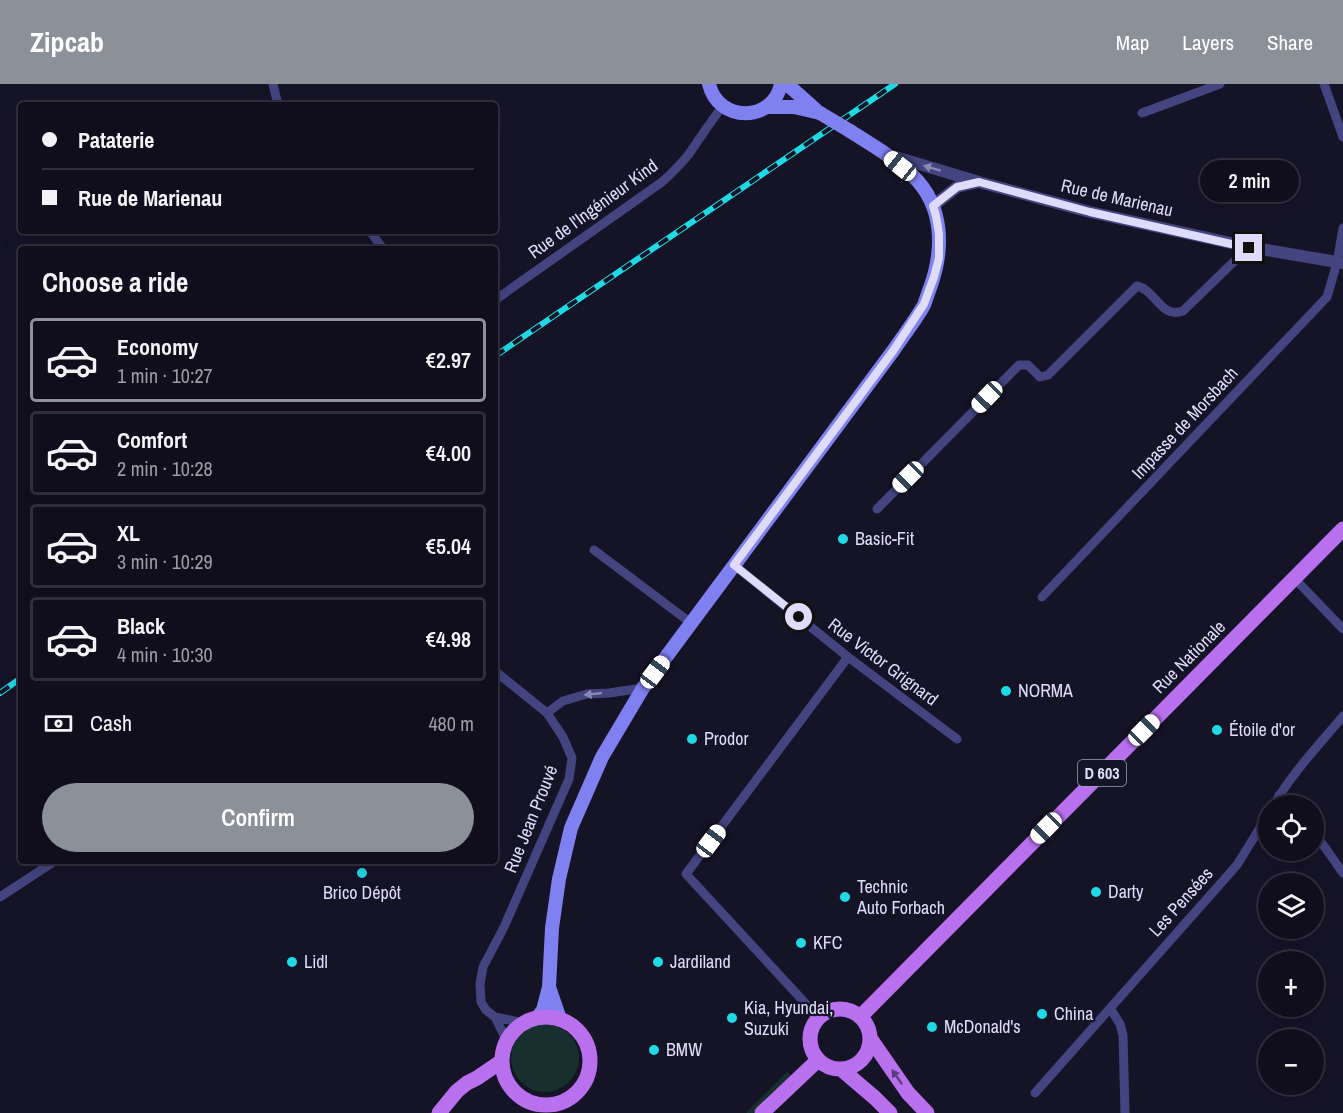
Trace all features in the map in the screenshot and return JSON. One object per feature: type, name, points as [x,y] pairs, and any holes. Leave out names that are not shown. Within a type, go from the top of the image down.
[{"type":"main road","points":[[710,84],[715,98],[723,106],[733,112],[745,114],[767,107],[774,99],[781,84]]},
{"type":"main road","points":[[530,1020],[548,1017],[560,1019],[582,1036],[588,1048],[590,1062],[587,1076],[571,1105],[560,1102],[553,1109],[526,1100],[508,1083],[503,1072],[502,1061],[507,1041],[514,1031],[543,1010],[549,987],[552,928],[559,879],[571,828],[602,757],[643,688],[886,359],[924,304],[934,277],[939,258],[939,234],[930,198],[914,177],[886,154],[820,113],[787,84]]},
{"type":"main road","points":[[767,107],[794,107],[820,113]]},
{"type":"main road","name":"Rue Nationale","points":[[860,1017],[1343,529]]},
{"type":"main road","points":[[549,987],[560,1019]]},
{"type":"main road","points":[[870,1038],[868,1049],[862,1059],[853,1066],[841,1069],[829,1067],[818,1060],[810,1043],[813,1025],[819,1018],[839,1009],[851,1011],[860,1017],[867,1027],[870,1038],[908,1093],[927,1113]]},
{"type":"main road","points":[[762,1113],[818,1060]]},
{"type":"main road","points":[[439,1113],[466,1083],[502,1061]]},
{"type":"main road","points":[[841,1069],[890,1113]]},
{"type":"main road","points":[[477,1078],[508,1083]]},
{"type":"street","points":[[273,84],[277,102]]},
{"type":"street","points":[[1142,113],[1220,84]]},
{"type":"street","points":[[1324,84],[1343,137]]},
{"type":"street","name":"Rue de l'Ingénieur Kind","points":[[498,298],[662,182],[677,168],[723,106]]},
{"type":"street","name":"Rue de Marienau","points":[[886,154],[1090,212],[1249,248],[1340,263]]},
{"type":"street","points":[[933,206],[957,187],[979,182]]},
{"type":"street","name":"Impasse de Morsbach","points":[[1042,597],[1327,297],[1340,263],[1343,228]]},
{"type":"street","points":[[877,509],[1019,365],[1028,365],[1040,376],[1048,375],[1137,286],[1143,288],[1168,312],[1183,311],[1249,248]]},
{"type":"street","points":[[594,550],[691,623]]},
{"type":"street","name":"Rue Victor Grignard","points":[[734,565],[848,657],[957,739]]},
{"type":"street","points":[[1294,578],[1343,629]]},
{"type":"street","points":[[819,1018],[686,874],[848,657]]},
{"type":"street","name":"Rue Jean Prouvé","points":[[495,1017],[486,1010],[481,1002],[480,984],[483,967],[504,927],[569,779],[572,758],[564,737],[547,712],[498,673]]},
{"type":"street","points":[[547,712],[563,701],[587,694],[643,688]]},
{"type":"street","points":[[1279,795],[1343,716]]},
{"type":"street","name":"Les Pensées","points":[[1035,1093],[1237,865],[1258,831]]},
{"type":"street","points":[[1324,846],[1343,873]]},
{"type":"street","points":[[0,897],[50,864]]},
{"type":"street","points":[[1110,1008],[1120,1024],[1123,1035],[1125,1113]]},
{"type":"street","points":[[495,1017],[530,1020]]},
{"type":"street","points":[[495,1017],[507,1041]]},
{"type":"green space","points":[[545,1024],[558,1027],[569,1034],[576,1045],[579,1058],[576,1071],[569,1082],[558,1089],[545,1092],[532,1089],[521,1082],[514,1071],[511,1058],[514,1045],[521,1034],[532,1027]]},
{"type":"green space","points":[[787,1072],[791,1075],[753,1113],[746,1113]]},
{"type":"railway","points":[[498,354],[895,84]]},
{"type":"railway","points":[[0,693],[18,680]]},
{"type":"place","name":"Basic-Fit","points":[[843,539]]},
{"type":"place","name":"NORMA","points":[[1006,691]]},
{"type":"place","name":"Étoile d'or","points":[[1217,730]]},
{"type":"place","name":"Prodor","points":[[692,739]]},
{"type":"place","name":"Brico Dépôt","points":[[362,873]]},
{"type":"place","name":"Darty","points":[[1096,892]]},
{"type":"place","name":"Technic Auto Forbach","points":[[845,897]]},
{"type":"place","name":"KFC","points":[[801,943]]},
{"type":"place","name":"Lidl","points":[[292,962]]},
{"type":"place","name":"Jardiland","points":[[658,962]]},
{"type":"place","name":"China","points":[[1042,1014]]},
{"type":"place","name":"Kia, Hyundai, Suzuki","points":[[732,1018]]},
{"type":"place","name":"McDonald's","points":[[932,1027]]},
{"type":"place","name":"BMW","points":[[654,1050]]},
{"type":"route","points":[[799,617],[734,565],[893,351],[924,304],[939,258],[939,234],[933,206],[957,187],[979,182],[1090,212],[1249,248]]}]
